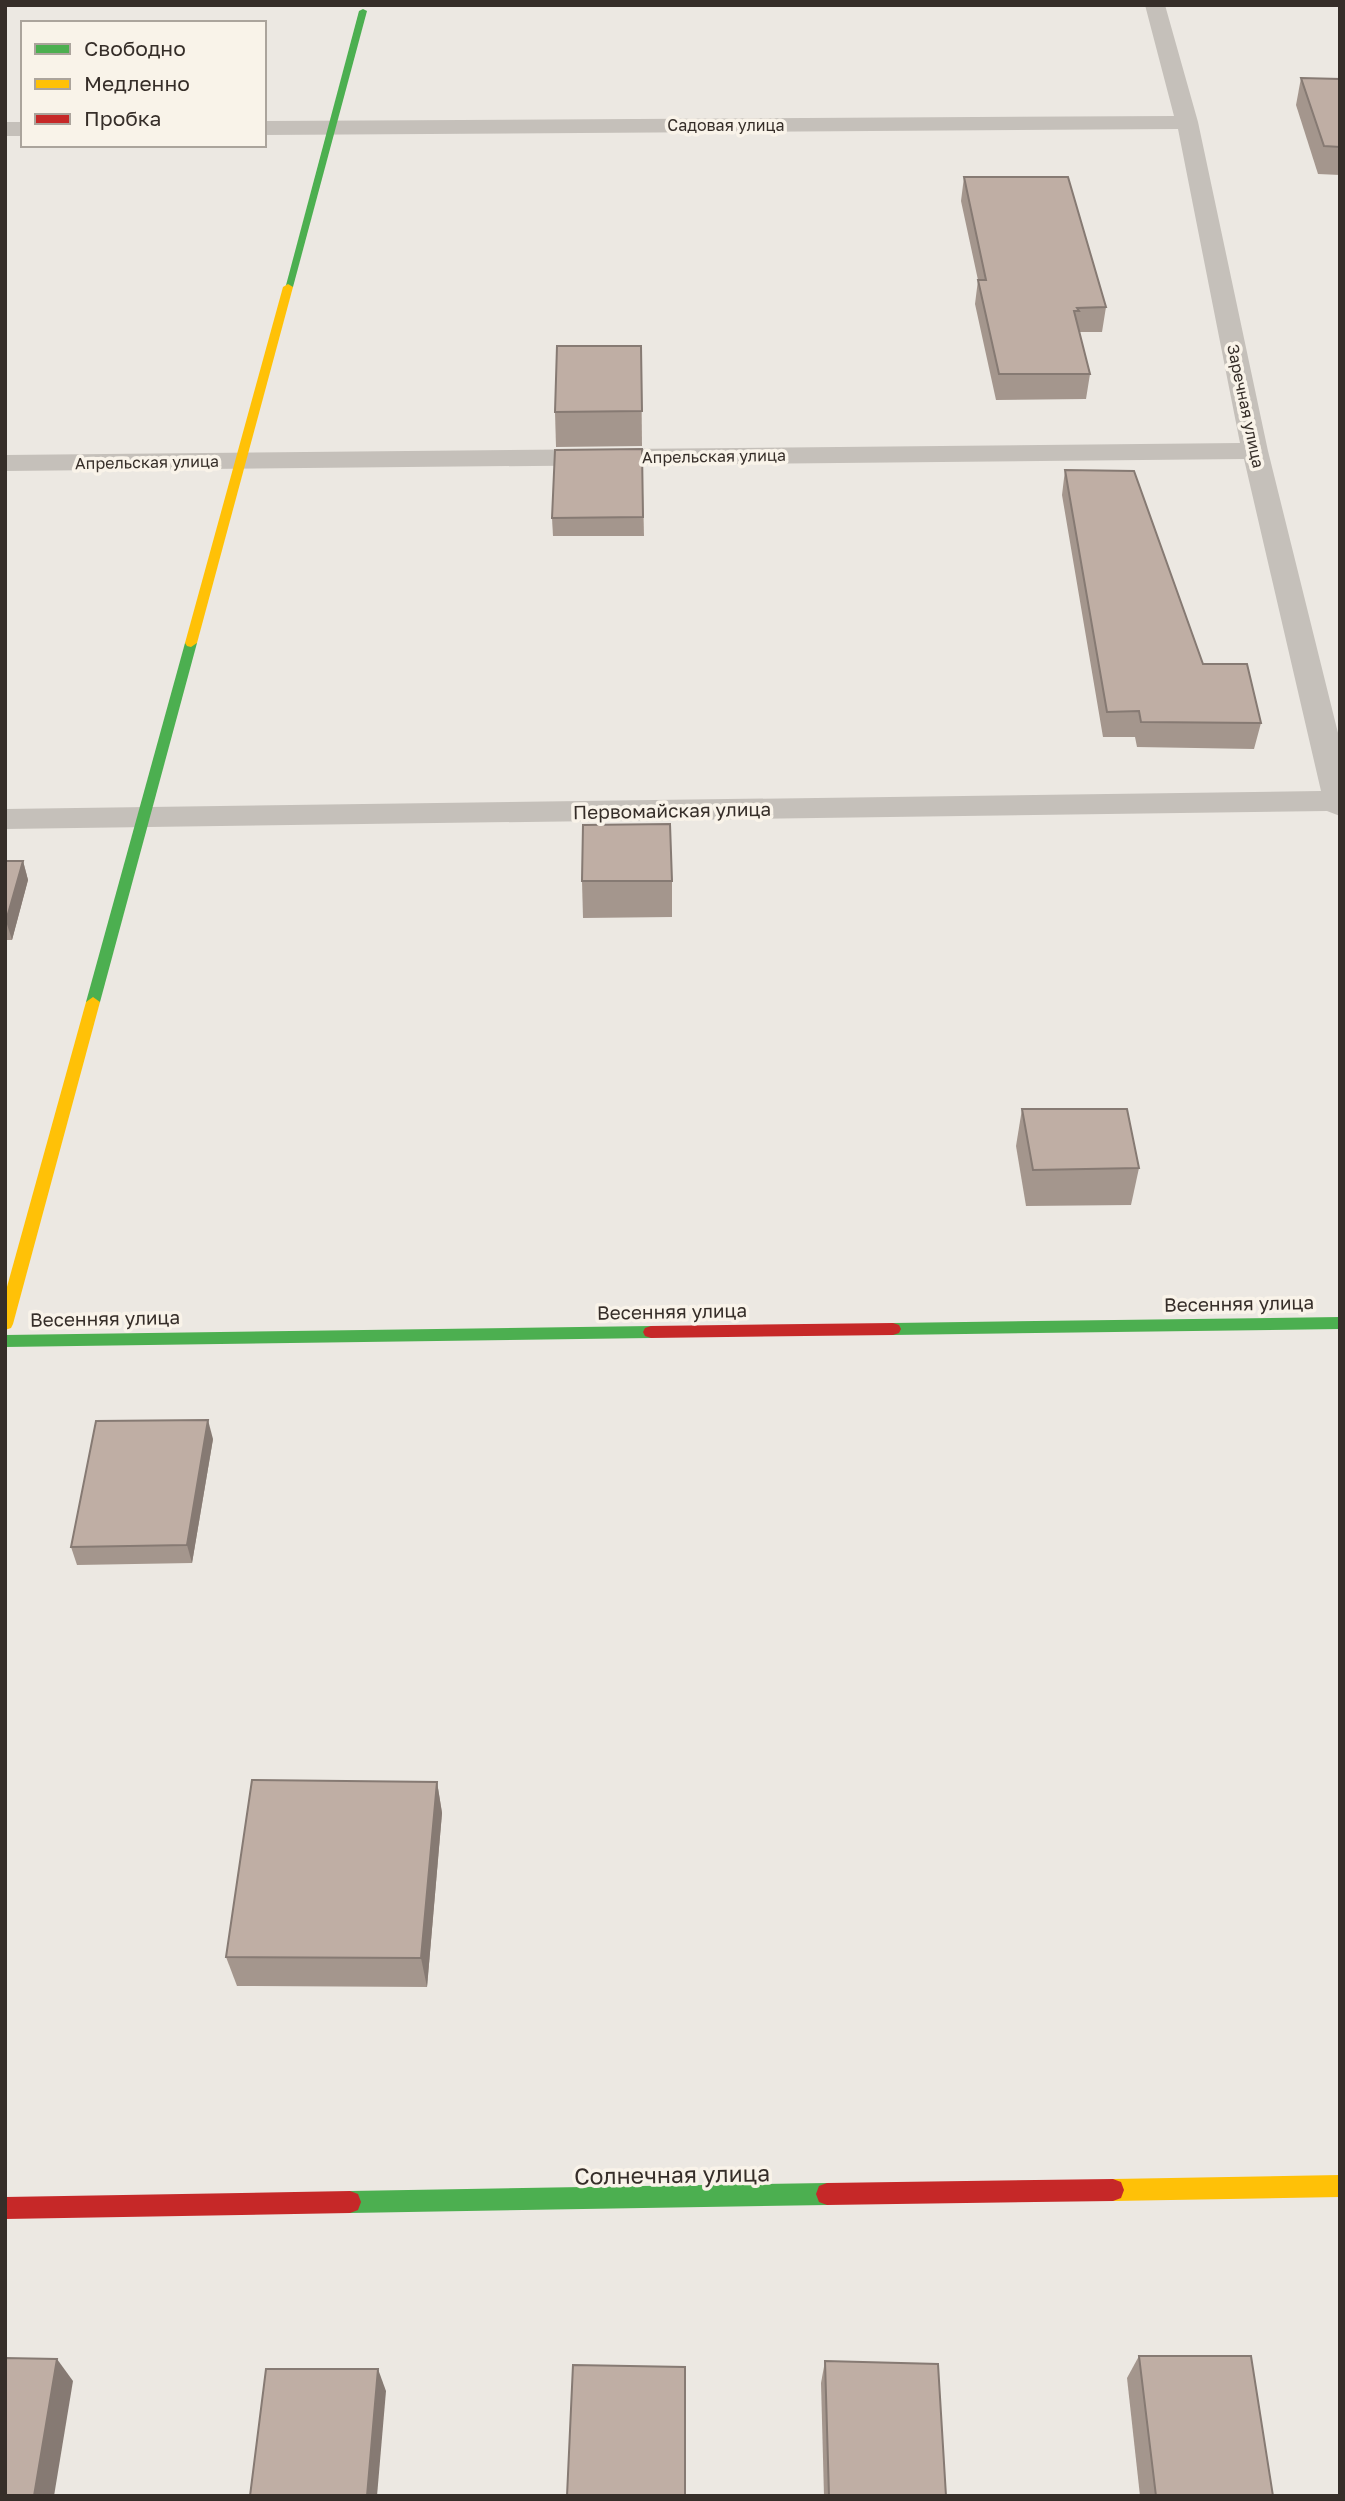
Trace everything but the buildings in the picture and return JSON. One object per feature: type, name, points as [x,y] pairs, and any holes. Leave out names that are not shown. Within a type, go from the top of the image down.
[{"type":"street","name":"Заречная улица","points":[[1155,5],[1187,122],[1255,451],[1339,804]]},
{"type":"street","points":[[5,1324],[363,11]]},
{"type":"street","name":"Садовая улица","points":[[266,128],[1187,122]]},
{"type":"street","name":"Апрельская улица","points":[[5,463],[1255,451]]},
{"type":"street","name":"Первомайская улица","points":[[5,819],[1339,804]]},
{"type":"street","name":"Весенняя улица","points":[[5,1341],[1340,1323]]},
{"type":"street","name":"Солнечная улица","points":[[5,2208],[1340,2186]]},
{"type":"traffic: fast","points":[[288,287],[363,11]]},
{"type":"traffic: fast","points":[[93,1002],[191,643]]},
{"type":"traffic: fast","points":[[893,1329],[1340,1323]]},
{"type":"traffic: fast","points":[[5,1341],[651,1332]]},
{"type":"traffic: fast","points":[[350,2202],[827,2194]]},
{"type":"traffic: slow","points":[[191,643],[288,287]]},
{"type":"traffic: slow","points":[[5,1324],[93,1002]]},
{"type":"traffic: slow","points":[[1113,2190],[1340,2186]]},
{"type":"traffic: jam","points":[[651,1332],[893,1329]]},
{"type":"traffic: jam","points":[[827,2194],[1113,2190]]},
{"type":"traffic: jam","points":[[5,2208],[350,2202]]}]
